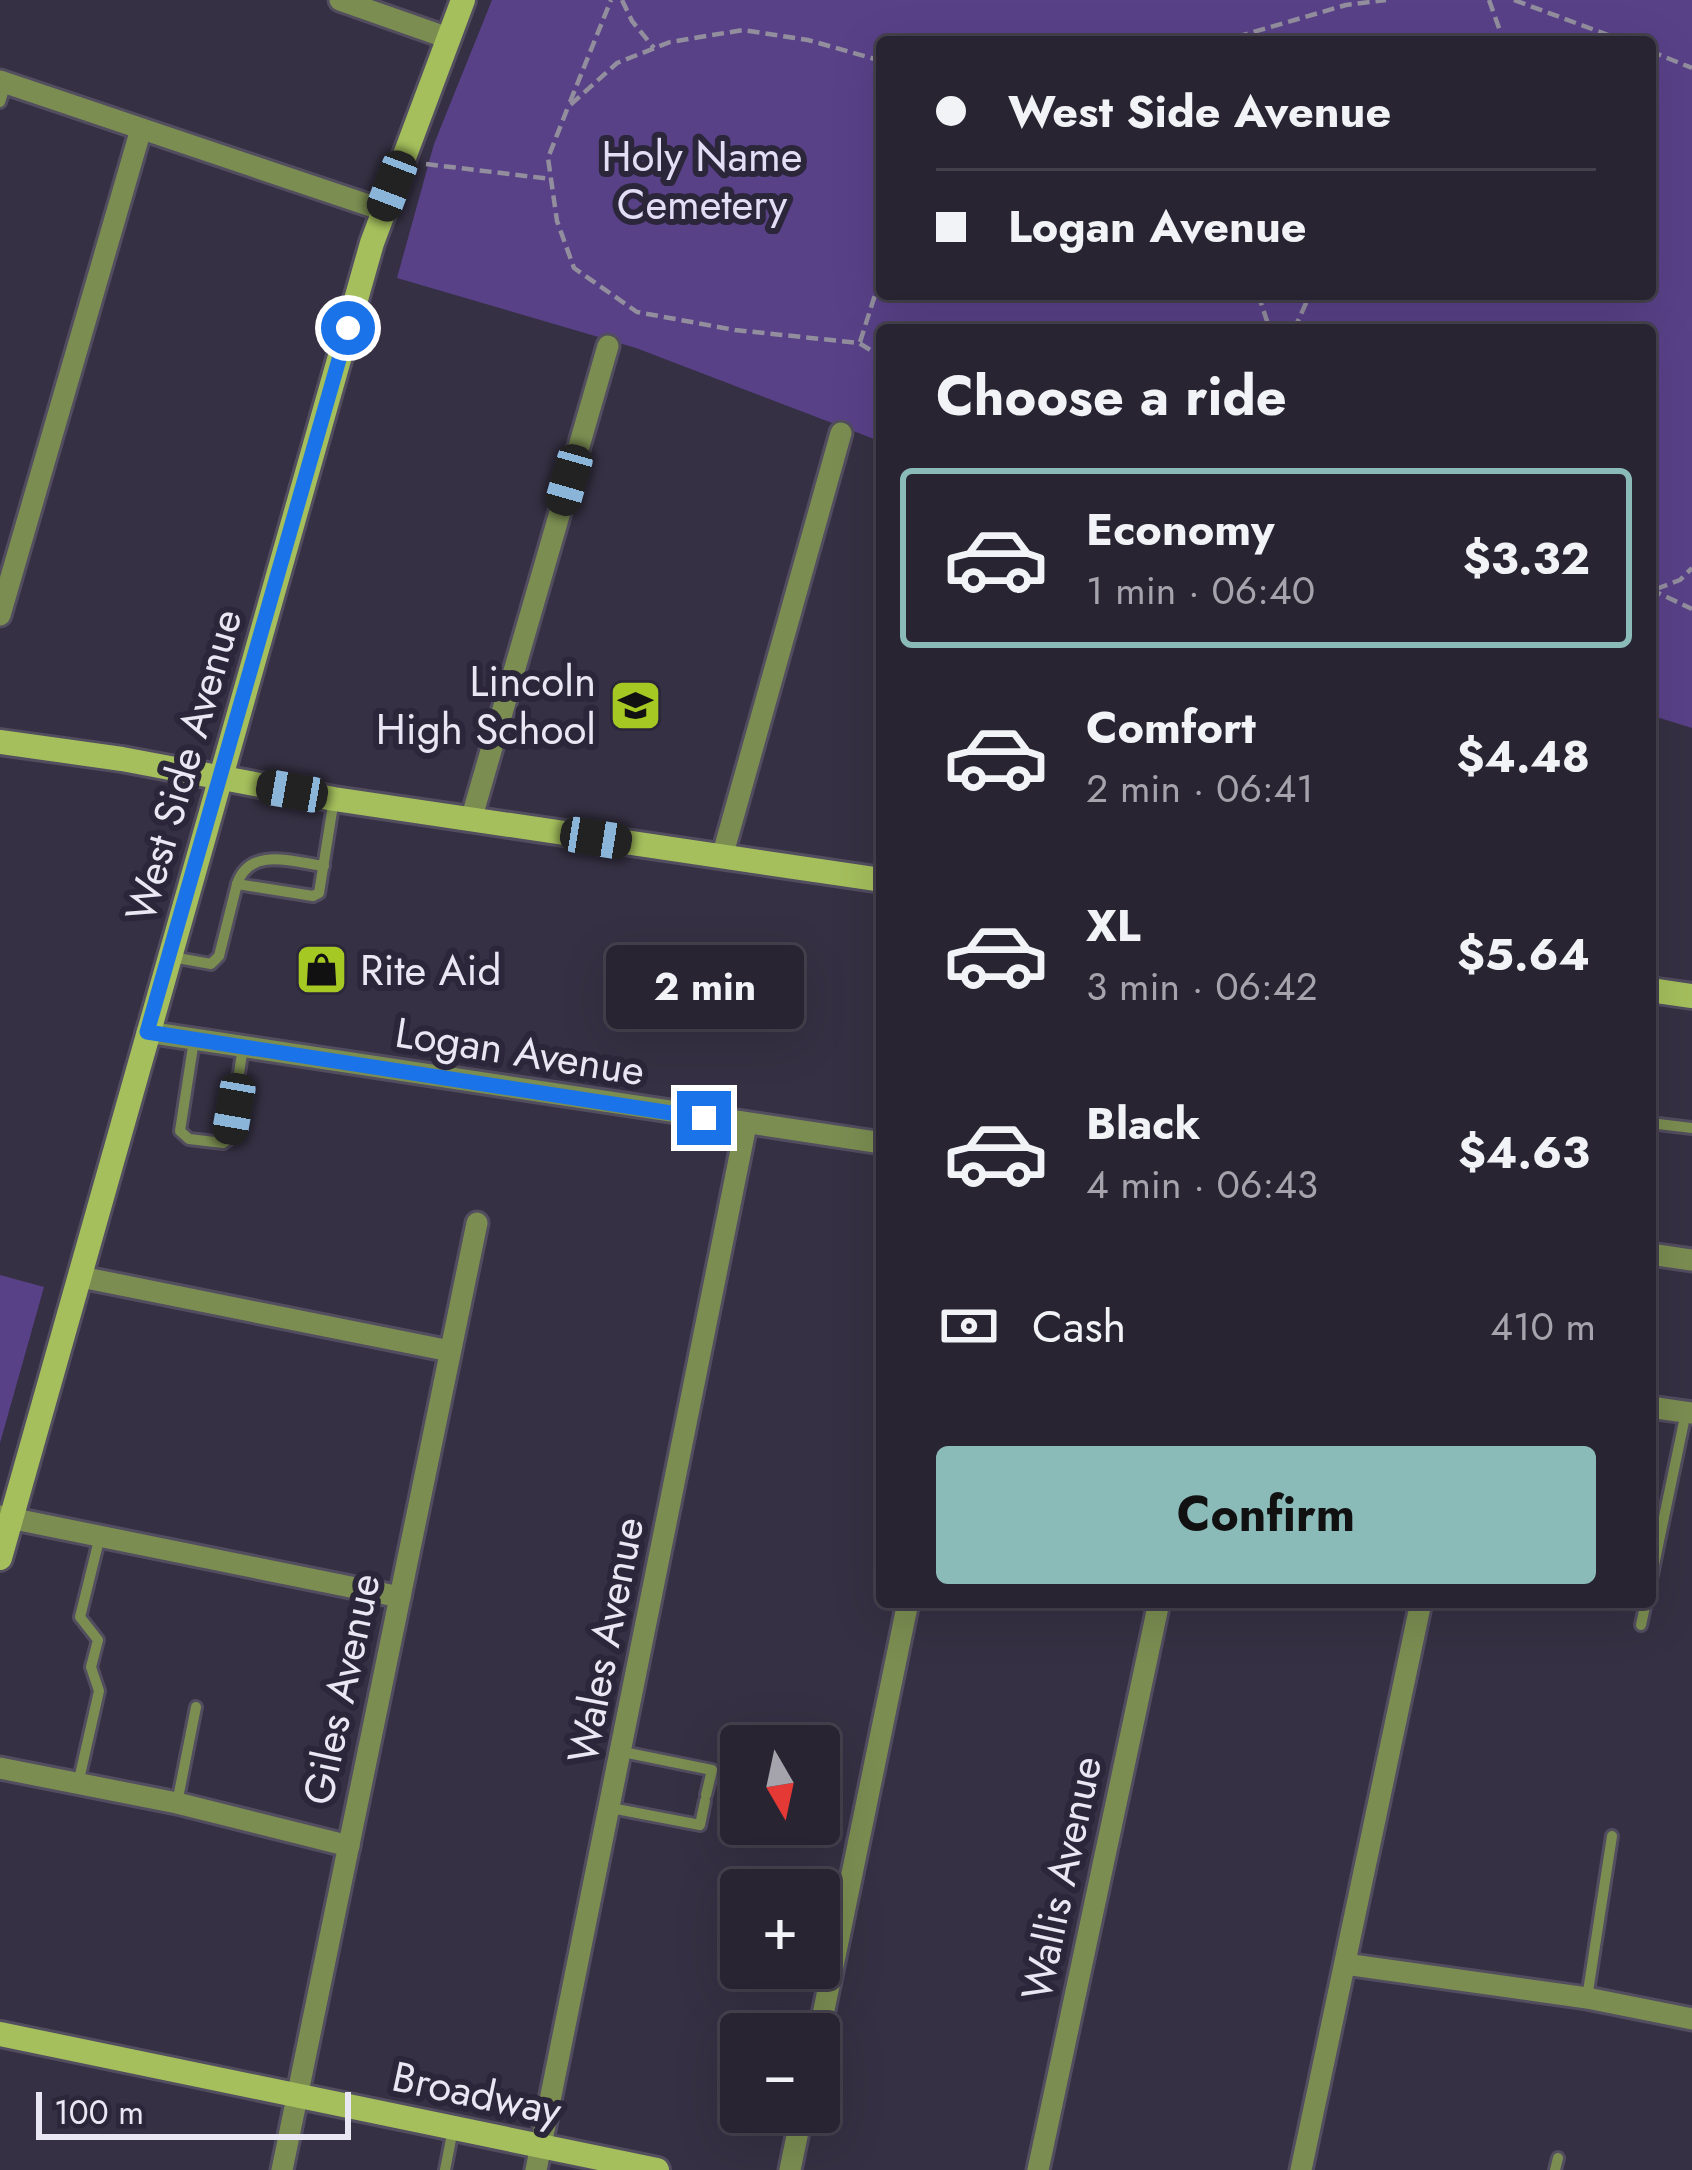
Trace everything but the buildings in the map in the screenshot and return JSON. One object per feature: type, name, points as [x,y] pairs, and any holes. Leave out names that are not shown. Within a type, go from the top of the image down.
[{"type":"street","points":[[340,0],[448,38]]},
{"type":"street","name":"West Side Avenue","points":[[0,1558],[6,1517],[81,1277],[383,210],[463,0]]},
{"type":"street","points":[[2,89],[141,129],[383,210]]},
{"type":"street","points":[[0,615],[141,129]]},
{"type":"street","points":[[471,820],[608,346]]},
{"type":"street","points":[[722,857],[842,433]]},
{"type":"street","points":[[0,742],[107,756],[334,799],[876,879]]},
{"type":"street","points":[[1656,991],[1692,996]]},
{"type":"street","name":"Logan Avenue","points":[[147,1032],[876,1142]]},
{"type":"street","name":"Wales Avenue","points":[[538,2158],[746,1125]]},
{"type":"street","name":"Giles Avenue","points":[[282,2170],[477,1223]]},
{"type":"street","points":[[1656,1255],[1692,1260]]},
{"type":"street","points":[[81,1277],[450,1351]]},
{"type":"street","points":[[1656,1409],[1689,1412]]},
{"type":"street","points":[[6,1517],[400,1597]]},
{"type":"street","points":[[823,2013],[907,1608]]},
{"type":"street","name":"Wallis Avenue","points":[[1038,2170],[1158,1608]]},
{"type":"street","points":[[1301,2170],[1420,1608]]},
{"type":"street","points":[[0,1768],[177,1803],[349,1846]]},
{"type":"street","points":[[1345,1964],[1587,1998],[1692,2019]]},
{"type":"street","name":"Broadway","points":[[0,2035],[453,2128],[538,2158],[657,2170]]},
{"type":"street","points":[[790,2170],[798,2133]]},
{"type":"lane","points":[[237,884],[313,896],[320,893],[334,799]]},
{"type":"lane","points":[[169,957],[211,964],[219,956],[237,884],[250,862],[265,858],[324,866]]},
{"type":"lane","points":[[194,1040],[181,1131],[189,1139],[223,1143],[229,1139],[243,1047]]},
{"type":"lane","points":[[1656,1124],[1692,1128]]},
{"type":"lane","points":[[1656,1558],[1689,1412]]},
{"type":"lane","points":[[78,1784],[99,1691],[91,1667],[98,1640],[80,1617],[100,1536]]},
{"type":"lane","points":[[1641,1625],[1645,1608]]},
{"type":"lane","points":[[177,1803],[196,1707]]},
{"type":"lane","points":[[611,1808],[700,1825],[712,1770],[622,1752]]},
{"type":"lane","points":[[1587,1998],[1612,1836]]},
{"type":"lane","points":[[445,2170],[453,2128]]},
{"type":"path","points":[[611,0],[548,158],[557,221],[574,268],[637,312],[736,330],[860,344],[876,353]]},
{"type":"path","points":[[622,0],[654,49]]},
{"type":"path","points":[[1240,36],[1346,5],[1386,0]]},
{"type":"path","points":[[1489,0],[1502,36]]},
{"type":"path","points":[[1514,0],[1611,36]]},
{"type":"path","points":[[568,107],[617,63],[670,42],[743,31],[808,40],[876,59]]},
{"type":"path","points":[[1656,53],[1692,68]]},
{"type":"path","points":[[422,163],[551,179]]},
{"type":"path","points":[[860,344],[876,292]]},
{"type":"path","points":[[1656,589],[1680,580],[1692,568]]},
{"type":"path","points":[[1656,592],[1692,609]]},
{"type":"green space","name":"Holy Name Cemetery","points":[[492,0],[1692,0],[1692,728],[1656,717],[1656,324],[876,324],[876,440],[636,348],[397,278],[434,144]]},
{"type":"green space","points":[[0,1275],[44,1287],[0,1443]]},
{"type":"place","name":"Lincoln High School","points":[[635,705]]},
{"type":"place","name":"Rite Aid","points":[[321,970]]},
{"type":"route","points":[[348,328],[147,1032],[704,1118]]}]
